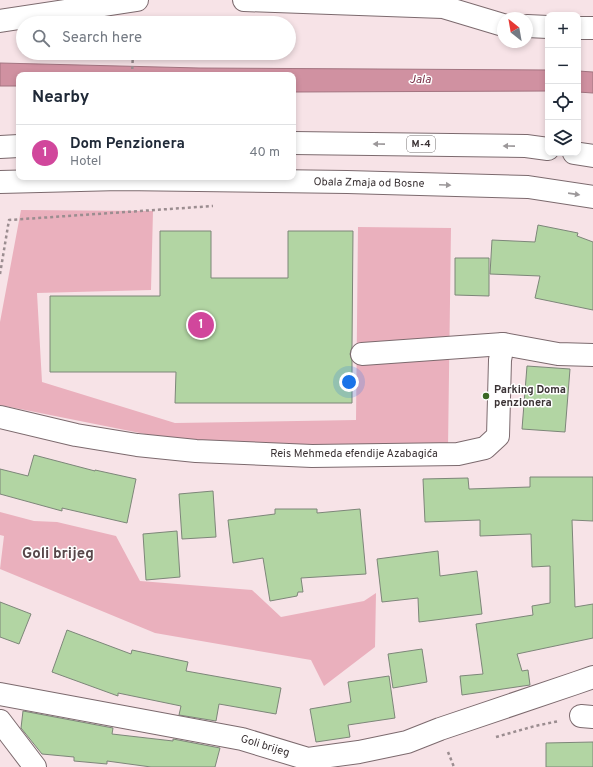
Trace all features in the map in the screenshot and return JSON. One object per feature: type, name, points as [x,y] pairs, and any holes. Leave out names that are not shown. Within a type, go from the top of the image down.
[{"type":"street","points":[[33,16],[137,0]]},
{"type":"street","points":[[244,0],[444,4],[497,23]]},
{"type":"street","points":[[0,21],[16,19]]},
{"type":"street","points":[[533,26],[545,27]]},
{"type":"street","points":[[581,28],[593,28]]},
{"type":"street","name":"M-4","points":[[296,143],[526,146],[545,149]]},
{"type":"street","points":[[0,147],[16,146]]},
{"type":"street","points":[[581,154],[593,156]]},
{"type":"street","name":"Obala Zmaja od Bosne","points":[[0,182],[80,180]]},
{"type":"street","name":"Obala Zmaja od Bosne","points":[[198,180],[355,182],[528,187],[593,197]]},
{"type":"street","points":[[362,354],[503,344],[558,354],[593,355]]},
{"type":"street","name":"Reis Mehmeda efendije Azabagića","points":[[0,417],[76,435],[137,445],[196,451],[312,456],[458,454],[485,448],[498,436],[500,360],[503,344]]},
{"type":"street","name":"Goli brijeg","points":[[0,694],[242,739],[308,759],[359,752],[407,742],[440,729],[593,676]]},
{"type":"street","points":[[0,722],[35,767]]},
{"type":"path","points":[[132,72],[133,60]]},
{"type":"path","points":[[0,274],[9,220],[219,206]]},
{"type":"path","points":[[448,751],[454,767]]},
{"type":"shaded area","points":[[21,210],[153,211],[151,290],[37,293],[42,382],[175,423],[356,420],[358,227],[451,228],[448,448],[185,442],[0,405],[0,322]]},
{"type":"shaded area","points":[[0,512],[34,521],[57,522],[116,536],[140,581],[252,590],[281,617],[364,601],[376,593],[375,647],[324,686],[311,660],[155,633],[0,569],[4,536],[0,535]]},
{"type":"water","name":"Jala","points":[[0,63],[199,68],[545,70],[545,91],[296,92],[296,72],[16,72],[16,86],[0,86]]},
{"type":"water","points":[[581,71],[593,72],[593,93],[581,92]]},
{"type":"building","points":[[538,225],[578,233],[577,236],[593,242],[593,310],[535,298],[540,276],[490,274],[492,240],[535,242]]},
{"type":"building","points":[[160,231],[211,231],[211,278],[288,278],[288,231],[353,231],[352,347],[350,354],[352,361],[352,403],[175,403],[176,372],[50,372],[50,296],[160,296]]},
{"type":"building","points":[[455,258],[489,258],[489,296],[455,295]]},
{"type":"building","points":[[527,366],[570,369],[565,432],[522,429]]},
{"type":"building","points":[[34,455],[95,471],[136,479],[127,523],[62,508],[62,511],[0,494],[0,469],[28,476]]},
{"type":"building","points":[[530,477],[593,477],[593,521],[572,520],[575,607],[593,604],[593,638],[517,654],[522,671],[528,670],[530,685],[462,695],[460,676],[483,674],[476,624],[533,615],[532,606],[550,603],[550,566],[532,567],[531,534],[480,536],[480,520],[425,522],[423,479],[468,478],[469,489],[530,487]]},
{"type":"building","points":[[213,491],[216,537],[182,539],[179,494]]},
{"type":"building","points":[[275,509],[317,509],[317,513],[360,509],[366,574],[301,578],[303,592],[298,592],[297,596],[270,601],[263,558],[233,563],[228,520],[275,514]]},
{"type":"building","points":[[177,531],[180,577],[146,580],[143,534]]},
{"type":"building","points":[[438,551],[440,576],[477,571],[482,614],[419,622],[418,598],[382,602],[377,559]]},
{"type":"building","points":[[0,602],[31,614],[19,644],[0,637]]},
{"type":"building","points":[[67,630],[131,654],[132,650],[188,662],[186,671],[281,688],[276,714],[219,704],[216,721],[179,715],[181,706],[118,693],[118,696],[52,672]]},
{"type":"building","points":[[422,649],[427,682],[393,688],[388,654]]},
{"type":"building","points":[[389,676],[395,718],[348,725],[350,737],[316,742],[310,709],[351,702],[348,682]]},
{"type":"building","points":[[23,711],[113,728],[112,734],[173,741],[173,739],[220,748],[215,767],[151,767],[107,761],[107,764],[74,761],[74,757],[42,754],[21,728]]},
{"type":"building","points":[[593,742],[593,767],[546,767],[546,743]]},
{"type":"place","name":"Dom Penzionera","points":[[201,325]]},
{"type":"place","name":"Parking Doma penzionera","points":[[486,396]]},
{"type":"district","name":"Goli brijeg","points":[[58,554]]}]
